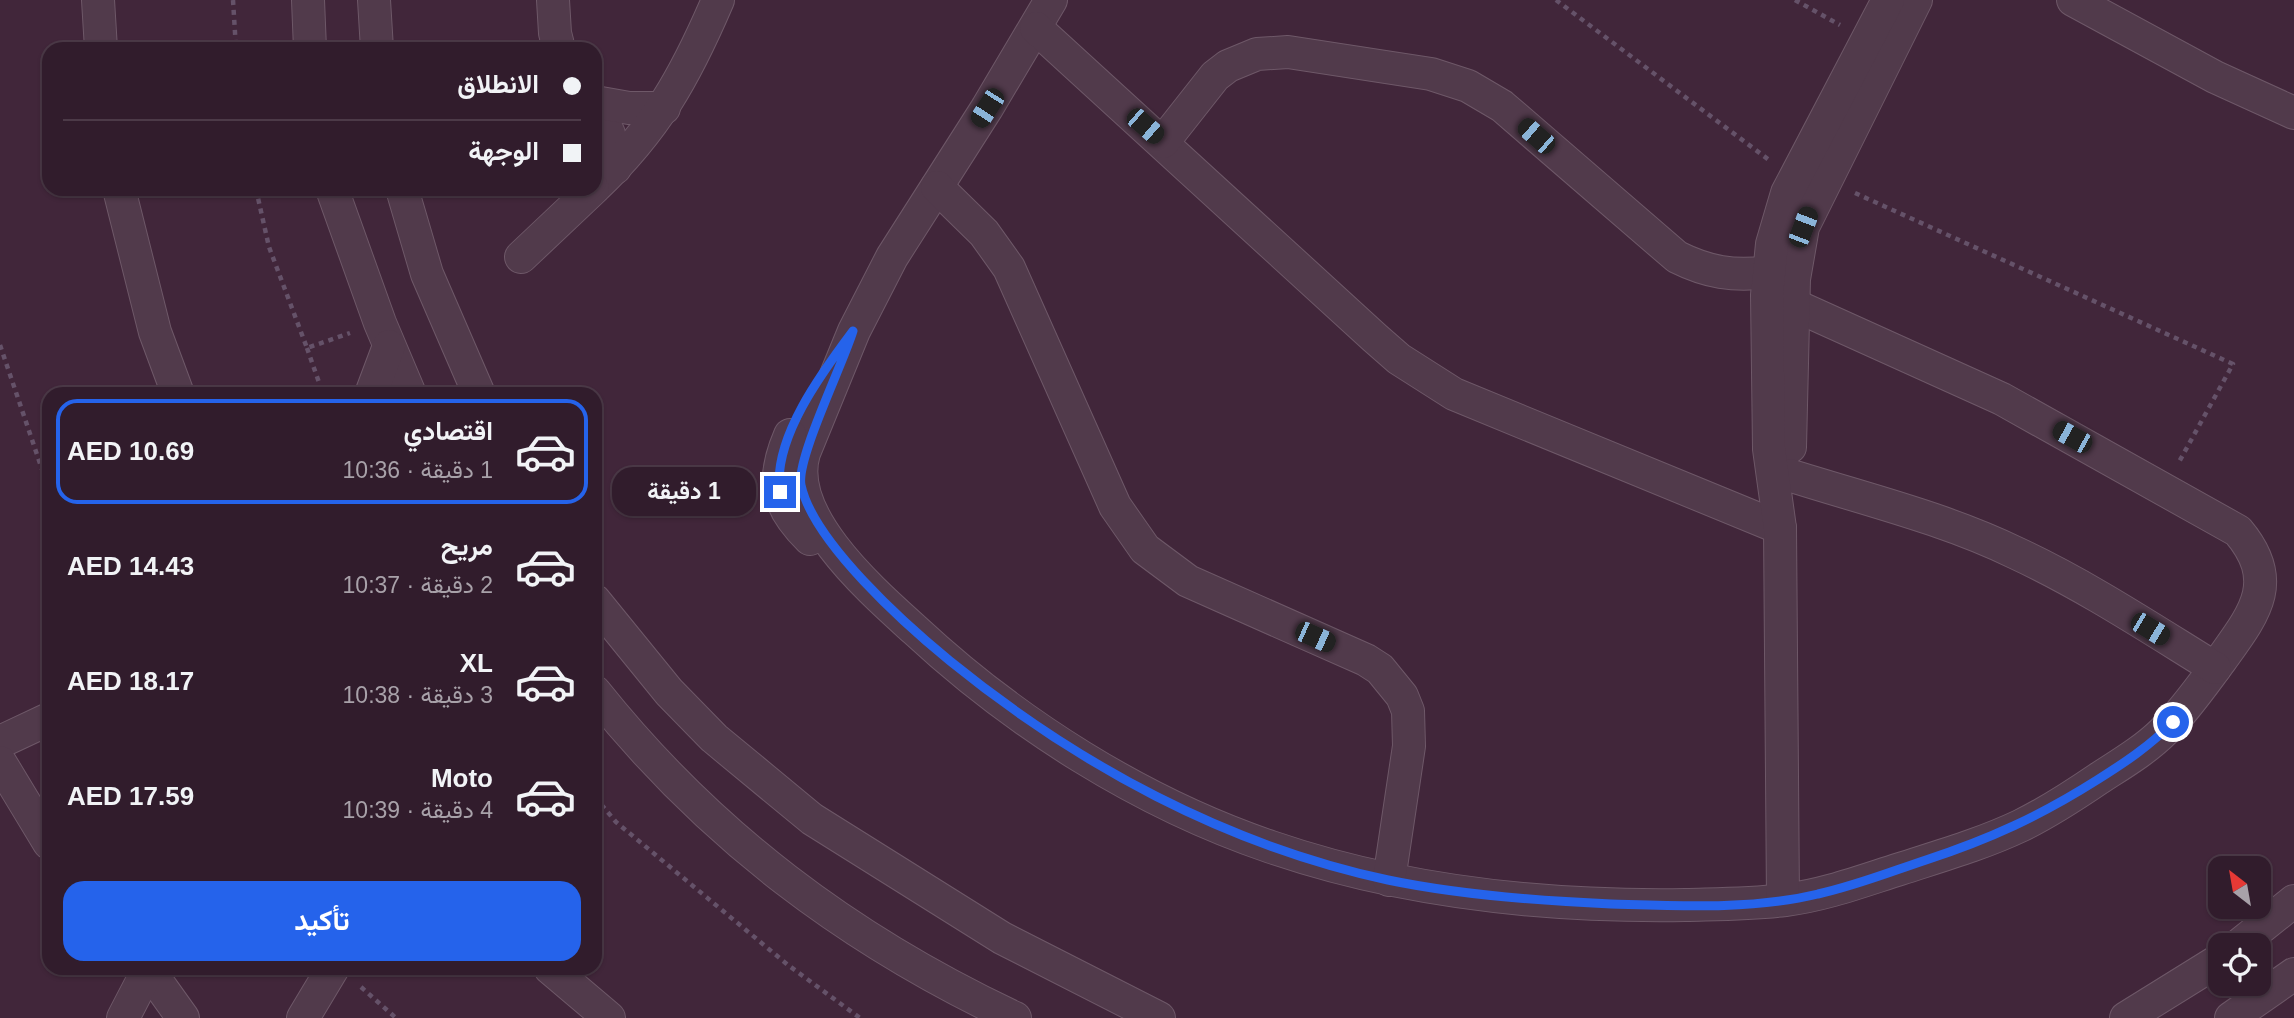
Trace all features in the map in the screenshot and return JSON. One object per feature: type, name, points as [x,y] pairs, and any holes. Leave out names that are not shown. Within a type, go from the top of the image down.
[{"type":"street","points":[[98,0],[101,42]]},
{"type":"street","points":[[307,0],[310,42]]},
{"type":"street","points":[[374,0],[377,42]]},
{"type":"street","points":[[553,0],[557,42]]},
{"type":"street","points":[[602,180],[650,130],[687,69],[718,0]]},
{"type":"street","points":[[1051,0],[892,257],[853,331],[807,400],[784,449],[778,478],[784,506],[791,518],[816,544],[847,562],[890,607],[972,680],[1084,757],[1175,806],[1245,837],[1389,880],[1576,903],[1649,905],[1783,900],[1819,894],[1993,838],[2039,816],[2154,740],[2183,711],[2251,619],[2259,601],[2261,582],[2259,563],[2251,546],[2238,531],[2002,398],[1794,305]]},
{"type":"street","points":[[1780,528],[1789,475],[1797,253],[1810,179],[1867,40],[1888,0]]},
{"type":"street","points":[[1783,900],[1780,528],[1769,449],[1768,272],[1778,218],[1810,179],[1916,0]]},
{"type":"street","points":[[2073,0],[2215,77],[2294,113]]},
{"type":"street","points":[[1036,28],[1375,338],[1426,378],[1454,394],[1780,528]]},
{"type":"street","points":[[1163,142],[1216,76],[1228,66],[1257,54],[1289,52],[1431,74],[1468,86],[1502,106],[1676,257],[1697,267],[1720,273],[1744,276],[1768,272]]},
{"type":"street","points":[[602,103],[629,108],[664,108]]},
{"type":"street","points":[[602,118],[609,134],[602,175]]},
{"type":"street","points":[[937,187],[984,233],[1009,268],[1115,506],[1145,549],[1188,581],[1366,660],[1380,669],[1397,689],[1408,711],[1410,729],[1400,818],[1389,880]]},
{"type":"street","points":[[121,196],[152,320],[176,387]]},
{"type":"street","points":[[335,196],[384,334],[407,387]]},
{"type":"street","points":[[404,196],[427,274],[476,387]]},
{"type":"street","points":[[521,257],[585,196]]},
{"type":"street","points":[[373,387],[384,334]]},
{"type":"street","points":[[1789,475],[1964,531],[2015,552],[2064,577],[2215,668]]},
{"type":"street","points":[[602,610],[630,647],[714,738],[812,819],[1002,938],[1159,1018]]},
{"type":"street","points":[[602,700],[684,791],[781,877],[833,917],[906,961],[1015,1018]]},
{"type":"street","points":[[0,743],[42,722]]},
{"type":"street","points":[[0,762],[42,831]]},
{"type":"street","points":[[2254,933],[2294,901]]},
{"type":"street","points":[[2126,1018],[2208,967]]},
{"type":"street","points":[[2231,1018],[2294,974]]},
{"type":"street","points":[[558,975],[608,1018]]},
{"type":"street","points":[[303,1018],[346,976]]},
{"type":"street","points":[[134,992],[183,1018]]},
{"type":"path","points":[[233,0],[236,42]]},
{"type":"path","points":[[1556,0],[1810,179],[2233,364],[2164,489]]},
{"type":"path","points":[[1795,0],[1867,40]]},
{"type":"path","points":[[258,196],[269,247],[321,387]]},
{"type":"path","points":[[307,348],[384,334]]},
{"type":"path","points":[[0,345],[42,469]]},
{"type":"path","points":[[602,805],[616,822],[766,947],[860,1018]]},
{"type":"path","points":[[346,976],[396,1018]]},
{"type":"route","points":[[780,492],[779,463],[795,424],[821,376],[853,331],[833,387],[804,453],[800,478],[807,502],[835,546],[890,607],[982,687],[1084,757],[1128,782],[1198,817],[1270,847],[1389,880],[1576,903],[1722,904],[1783,900],[1819,894],[1952,852],[2021,826],[2138,754],[2173,722]]}]
